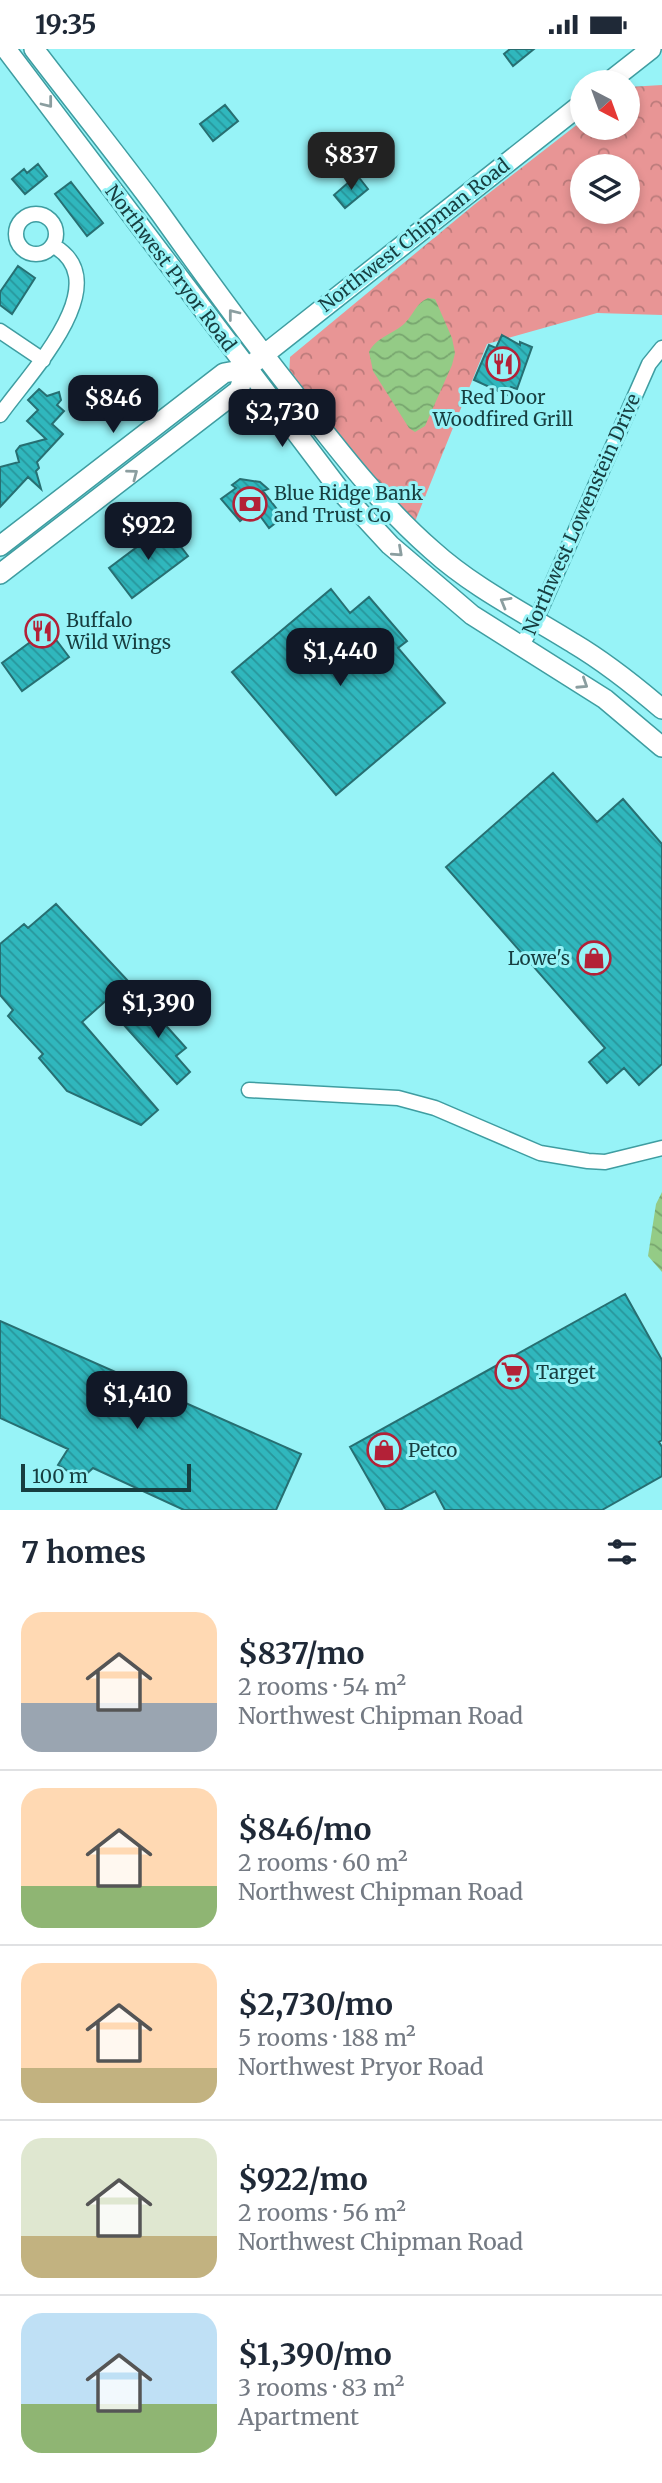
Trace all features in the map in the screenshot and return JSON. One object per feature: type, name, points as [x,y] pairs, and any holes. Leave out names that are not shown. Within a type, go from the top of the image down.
[{"type":"main road","name":"Northwest Pryor Road","points":[[6,49],[246,369],[342,493],[390,545],[472,615],[605,699],[662,747]]},
{"type":"main road","name":"Northwest Pryor Road","points":[[34,49],[263,354],[359,476],[391,512],[433,552],[476,585],[536,620],[627,680],[662,709]]},
{"type":"main road","points":[[625,70],[652,49]]},
{"type":"main road","name":"Northwest Chipman Road","points":[[0,574],[239,390],[246,369],[263,354],[570,113]]},
{"type":"main road","name":"Northwest Chipman Road","points":[[0,546],[224,373],[246,369]]},
{"type":"main road","points":[[32,550],[40,530],[48,523],[55,504]]},
{"type":"street","points":[[0,415],[43,360],[74,306],[77,273],[66,253],[54,246]]},
{"type":"street","points":[[0,331],[43,360]]},
{"type":"street","name":"Northwest Lowenstein Drive","points":[[522,645],[536,620],[649,364],[662,348]]},
{"type":"street","points":[[249,1090],[398,1098],[435,1108],[540,1153],[588,1161],[605,1162],[662,1148]]},
{"type":"green space","points":[[662,85],[662,315],[597,313],[487,344],[414,524],[385,495],[289,377],[290,357],[475,204],[570,130],[570,140],[640,140],[640,86]]},
{"type":"water","points":[[428,298],[435,299],[452,338],[455,353],[425,426],[415,432],[409,428],[373,371],[369,352],[376,343],[401,327]]},
{"type":"water","points":[[662,1192],[662,1272],[648,1256],[656,1204]]},
{"type":"building","points":[[510,49],[534,49],[513,66],[504,54]]},
{"type":"building","points":[[225,105],[238,121],[213,141],[200,124]]},
{"type":"building","points":[[38,164],[47,176],[25,194],[12,179],[24,169],[27,173]]},
{"type":"building","points":[[357,175],[368,189],[345,208],[334,195]]},
{"type":"building","points":[[71,182],[103,223],[87,236],[55,194]]},
{"type":"building","points":[[18,266],[35,278],[12,314],[0,305],[0,292]]},
{"type":"building","name":"Red Door Woodfired Grill","points":[[502,335],[520,345],[520,342],[532,347],[517,389],[511,387],[507,395],[474,380],[489,345],[496,348]]},
{"type":"building","points":[[39,389],[47,396],[59,392],[61,400],[57,405],[64,411],[52,424],[63,434],[37,462],[39,468],[36,471],[41,489],[28,477],[0,507],[0,467],[19,462],[16,451],[20,446],[46,439],[27,421],[38,410],[28,400]]},
{"type":"building","name":"Blue Ridge Bank and Trust Co","points":[[240,479],[260,482],[268,489],[263,491],[283,517],[269,528],[255,509],[240,521],[221,499],[236,488],[232,485]]},
{"type":"building","points":[[165,526],[188,556],[132,598],[109,568]]},
{"type":"building","points":[[331,589],[350,613],[369,597],[407,641],[398,648],[445,703],[336,795],[232,672]]},
{"type":"building","points":[[48,629],[69,657],[22,691],[2,663]]},
{"type":"building","name":"Lowe's","points":[[553,773],[597,822],[623,799],[662,844],[662,1064],[639,1085],[624,1068],[607,1083],[589,1062],[605,1048],[446,867]]},
{"type":"building","points":[[56,904],[128,981],[82,1022],[158,1110],[141,1125],[67,1091],[39,1058],[43,1054],[8,1016],[13,1010],[0,995],[0,944],[24,924],[28,928]]},
{"type":"building","points":[[150,1000],[164,1015],[160,1019],[186,1048],[176,1056],[190,1072],[177,1084],[123,1024]]},
{"type":"building","points":[[625,1294],[662,1360],[662,1440],[659,1442],[662,1447],[662,1476],[602,1510],[445,1510],[435,1491],[400,1510],[386,1510],[350,1447]]},
{"type":"building","points":[[0,1321],[301,1454],[276,1510],[184,1510],[93,1468],[81,1479],[58,1465],[68,1449],[0,1418]]},
{"type":"place","name":"Red Door Woodfired Grill","points":[[503,364]]},
{"type":"place","name":"Blue Ridge Bank and Trust Co","points":[[250,504]]},
{"type":"place","name":"Buffalo Wild Wings","points":[[42,631]]},
{"type":"place","name":"Lowe's","points":[[594,958]]},
{"type":"place","name":"Target","points":[[512,1372]]},
{"type":"place","name":"Petco","points":[[384,1450]]}]
